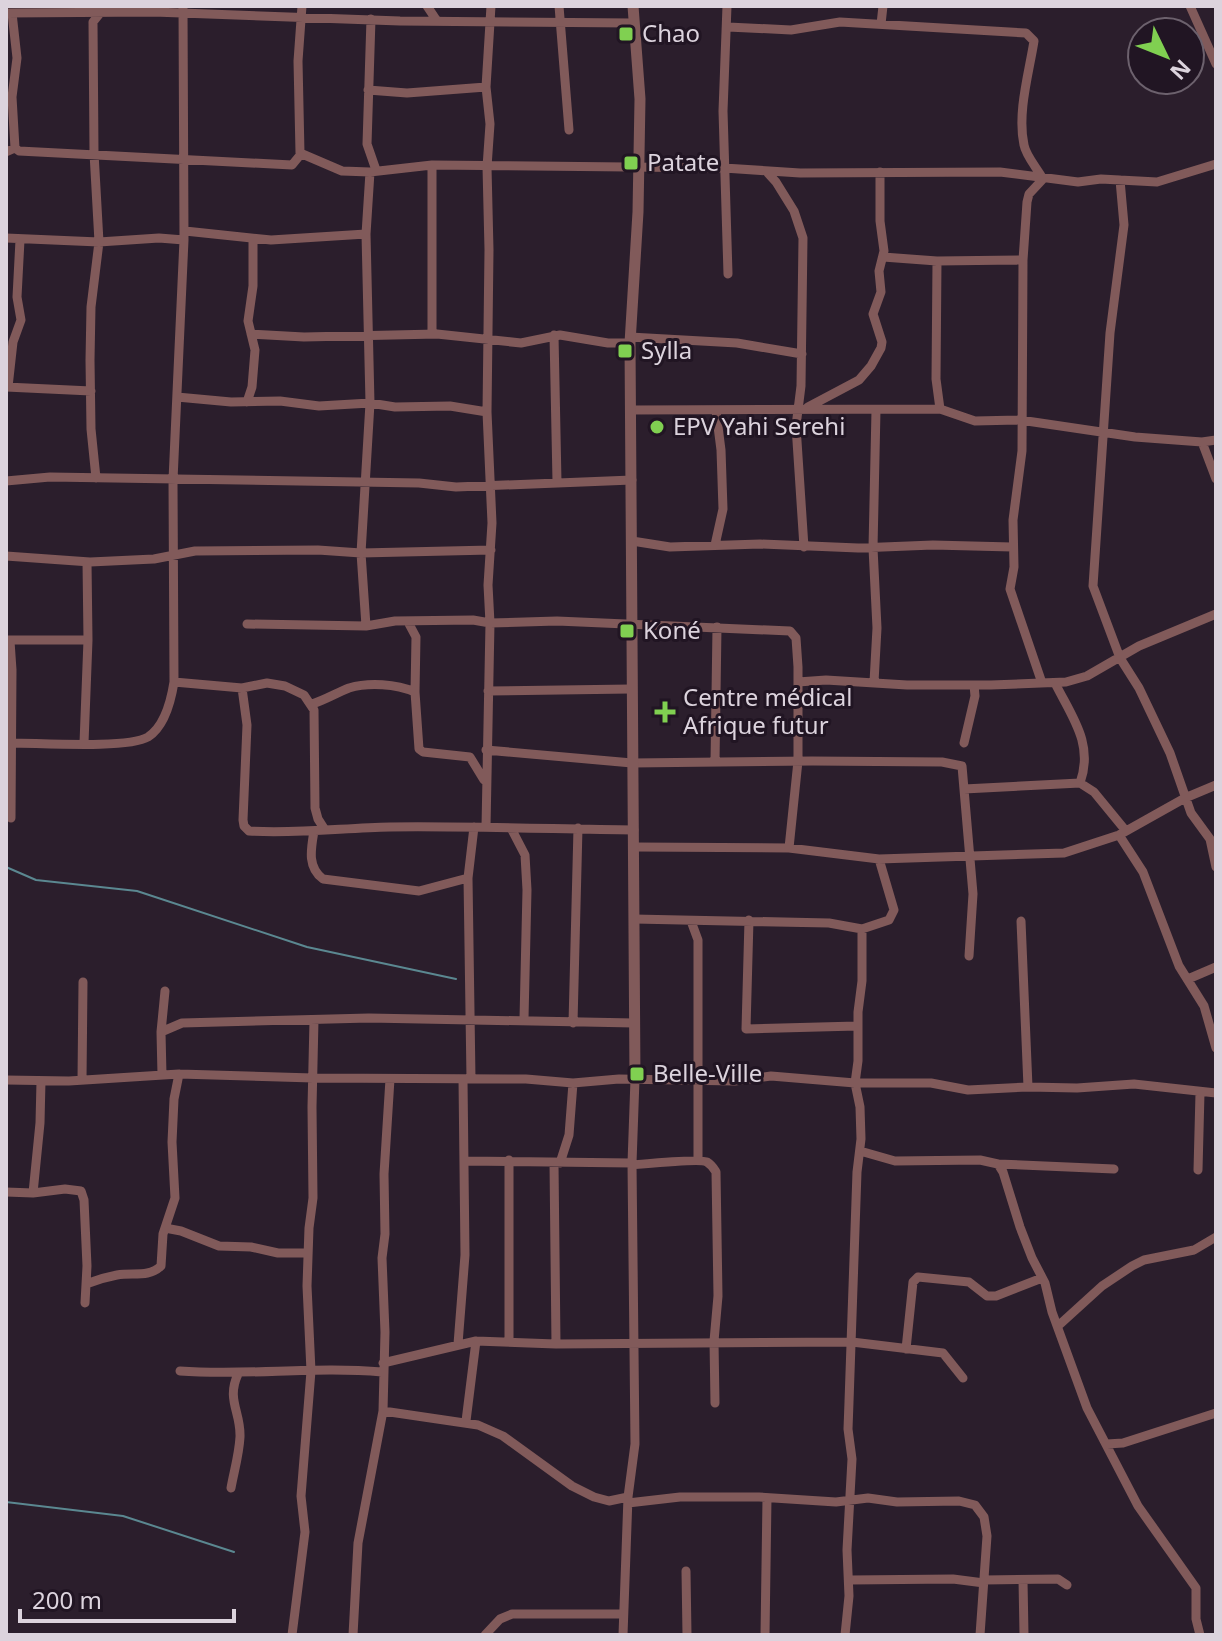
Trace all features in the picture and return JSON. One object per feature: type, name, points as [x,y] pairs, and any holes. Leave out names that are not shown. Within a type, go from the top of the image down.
[{"type":"street","points":[[427,6],[437,21]]},
{"type":"street","points":[[486,827],[488,585],[492,523],[487,412],[487,167],[490,124],[486,87],[491,6]]},
{"type":"street","points":[[559,6],[569,130]]},
{"type":"street","points":[[623,1635],[628,1500],[635,1444],[632,1164],[635,847],[630,689],[630,340],[640,99],[633,6]]},
{"type":"street","points":[[727,6],[723,111],[728,274]]},
{"type":"street","points":[[881,24],[883,6]]},
{"type":"street","points":[[1192,7],[1216,64]]},
{"type":"street","points":[[96,478],[91,429],[91,307],[99,242],[94,153],[93,22],[101,9]]},
{"type":"street","points":[[302,11],[298,61],[301,154],[292,165],[10,150],[17,58],[9,13],[23,10],[302,11],[371,19],[633,23]]},
{"type":"street","points":[[12,743],[129,743],[152,735],[172,699],[173,480],[184,235],[183,10]]},
{"type":"street","points":[[366,626],[361,553],[370,403],[366,234],[373,171],[367,144],[371,19]]},
{"type":"street","points":[[728,27],[791,30],[840,22],[1026,33],[1034,41],[1023,114],[1023,142],[1043,179]]},
{"type":"street","points":[[368,90],[407,93],[486,87]]},
{"type":"street","points":[[301,154],[337,170],[373,171],[432,165],[1000,172],[1078,182],[1157,182],[1216,164]]},
{"type":"street","points":[[432,165],[432,334]]},
{"type":"street","points":[[766,171],[785,195],[801,226],[803,238],[801,408],[796,439],[804,547]]},
{"type":"street","points":[[801,408],[859,380],[878,356],[882,342],[873,314],[881,292],[879,271],[883,257],[880,172]]},
{"type":"street","points":[[1042,683],[1011,597],[1012,547],[1022,451],[1023,260],[1029,194],[1043,179]]},
{"type":"street","points":[[1120,180],[1124,225],[1110,333],[1092,576],[1095,596],[1120,658],[1139,688],[1170,753],[1191,813],[1210,839],[1216,867]]},
{"type":"street","points":[[6,238],[99,242],[184,235],[253,239],[366,234]]},
{"type":"street","points":[[247,402],[252,387],[255,350],[248,313],[253,286],[253,239]]},
{"type":"street","points":[[20,240],[17,297],[21,320],[13,342],[7,387],[91,391]]},
{"type":"street","points":[[883,257],[937,261],[1023,260]]},
{"type":"street","points":[[937,261],[936,379],[940,409]]},
{"type":"street","points":[[251,334],[269,337],[432,334],[529,342],[554,335],[737,343],[802,354]]},
{"type":"street","points":[[554,335],[557,482]]},
{"type":"street","points":[[177,397],[280,401],[319,406],[370,403],[395,407],[450,406],[487,412]]},
{"type":"street","points":[[632,410],[940,409],[975,421],[1020,420],[1103,432],[1202,442],[1216,440]]},
{"type":"street","points":[[874,682],[877,605],[873,548],[876,410]]},
{"type":"street","points":[[715,545],[723,509],[716,411]]},
{"type":"street","points":[[1202,442],[1216,479]]},
{"type":"street","points":[[6,481],[50,477],[419,483],[456,487],[632,480]]},
{"type":"street","points":[[632,541],[670,547],[760,544],[873,548],[933,545],[1012,547]]},
{"type":"street","points":[[6,556],[87,562],[154,559],[195,551],[318,550],[361,553],[491,550]]},
{"type":"street","points":[[84,743],[87,562]]},
{"type":"street","points":[[798,682],[1055,683],[1087,676],[1139,646],[1216,614]]},
{"type":"street","points":[[247,624],[366,626],[395,621],[557,621],[790,631],[796,638],[798,761],[789,848]]},
{"type":"street","points":[[408,622],[416,637],[415,692],[421,751],[470,757],[485,783]]},
{"type":"street","points":[[715,762],[717,627]]},
{"type":"street","points":[[11,818],[8,640],[88,640]]},
{"type":"street","points":[[174,682],[242,688],[256,683],[285,686],[304,695],[312,704],[315,808],[320,830],[311,846],[313,868],[323,879],[419,891],[468,878]]},
{"type":"street","points":[[1055,683],[1077,723],[1083,741],[1085,767],[1080,783]]},
{"type":"street","points":[[964,743],[975,696],[974,685]]},
{"type":"street","points":[[312,704],[362,686],[398,686],[415,692]]},
{"type":"street","points":[[242,688],[247,725],[244,826],[249,831],[474,827],[634,830]]},
{"type":"street","points":[[488,691],[630,689]]},
{"type":"street","points":[[486,750],[632,763],[942,762],[962,766],[973,912],[969,956]]},
{"type":"street","points":[[964,789],[1080,783],[1094,792],[1122,833],[1143,872],[1179,966],[1204,1006],[1216,1048]]},
{"type":"street","points":[[635,847],[789,848],[879,859],[1064,853],[1122,833],[1185,798],[1216,785]]},
{"type":"street","points":[[458,1344],[465,1255],[464,1161],[471,1021],[468,878],[474,827]]},
{"type":"street","points":[[511,828],[525,855],[524,1019]]},
{"type":"street","points":[[573,1023],[578,828]]},
{"type":"street","points":[[634,919],[829,923],[862,929],[889,920],[894,910],[879,859]]},
{"type":"street","points":[[749,920],[746,1029],[857,1026]]},
{"type":"street","points":[[691,921],[698,940],[698,1160]]},
{"type":"street","points":[[1021,921],[1028,1087]]},
{"type":"street","points":[[845,1635],[850,1580],[847,1550],[852,1459],[848,1429],[861,1121],[855,1083],[862,929]]},
{"type":"street","points":[[1188,979],[1216,967]]},
{"type":"street","points":[[82,1080],[83,982]]},
{"type":"street","points":[[162,1075],[161,1032],[165,991]]},
{"type":"street","points":[[161,1032],[182,1023],[369,1018],[634,1023]]},
{"type":"street","points":[[292,1635],[305,1532],[301,1496],[311,1371],[308,1253],[313,1198],[314,1020]]},
{"type":"street","points":[[86,1284],[122,1274],[155,1272],[161,1266],[165,1228],[175,1198],[172,1142],[179,1074]]},
{"type":"street","points":[[6,1080],[82,1080],[179,1074],[573,1083],[635,1079],[735,1081],[771,1076],[855,1083],[931,1083],[968,1090],[1134,1084],[1216,1093]]},
{"type":"street","points":[[353,1635],[358,1543],[383,1411],[384,1174],[390,1079]]},
{"type":"street","points":[[33,1193],[41,1081]]},
{"type":"street","points":[[556,1344],[557,1163],[569,1135],[573,1083]]},
{"type":"street","points":[[1198,1170],[1200,1093]]},
{"type":"street","points":[[860,1151],[895,1161],[980,1160],[998,1164],[1114,1169]]},
{"type":"street","points":[[509,1160],[509,1341]]},
{"type":"street","points":[[464,1161],[662,1164],[698,1160],[711,1164],[718,1181],[715,1403]]},
{"type":"street","points":[[998,1164],[1087,1408],[1142,1513],[1196,1588],[1196,1619],[1200,1635]]},
{"type":"street","points":[[6,1192],[65,1189],[77,1190],[83,1195],[85,1303]]},
{"type":"street","points":[[165,1228],[219,1246],[308,1253]]},
{"type":"street","points":[[1058,1326],[1102,1286],[1132,1266],[1144,1260],[1194,1250],[1216,1237]]},
{"type":"street","points":[[906,1349],[913,1282],[918,1277],[969,1282],[987,1296],[996,1296],[1042,1278]]},
{"type":"street","points":[[466,1421],[476,1341]]},
{"type":"street","points":[[180,1371],[238,1374],[383,1368],[476,1341],[556,1344],[852,1342],[943,1353],[963,1378]]},
{"type":"street","points":[[231,1488],[240,1441],[232,1394],[238,1374]]},
{"type":"street","points":[[383,1411],[466,1421],[503,1436],[572,1486],[609,1501],[680,1497],[836,1502],[868,1498],[897,1502],[959,1501],[975,1505],[984,1517],[987,1536],[980,1635]]},
{"type":"street","points":[[1107,1444],[1123,1443],[1216,1413]]},
{"type":"street","points":[[765,1635],[767,1498]]},
{"type":"street","points":[[686,1571],[687,1635]]},
{"type":"street","points":[[850,1580],[1058,1579],[1067,1585]]},
{"type":"street","points":[[1023,1580],[1024,1635]]},
{"type":"street","points":[[485,1635],[488,1628],[512,1614],[622,1614]]},
{"type":"waterway","points":[[6,867],[36,880],[137,891],[307,947],[456,979]]},
{"type":"waterway","points":[[6,1502],[123,1516],[234,1552]]},
{"type":"place","name":"Chao","points":[[626,34]]},
{"type":"place","name":"Patate","points":[[631,163]]},
{"type":"place","name":"Sylla","points":[[625,351]]},
{"type":"place","name":"EPV Yahi Serehi","points":[[657,427]]},
{"type":"place","name":"Koné","points":[[627,631]]},
{"type":"place","name":"Centre médical Afrique futur","points":[[665,712]]},
{"type":"place","name":"Belle-Ville","points":[[637,1074]]}]
